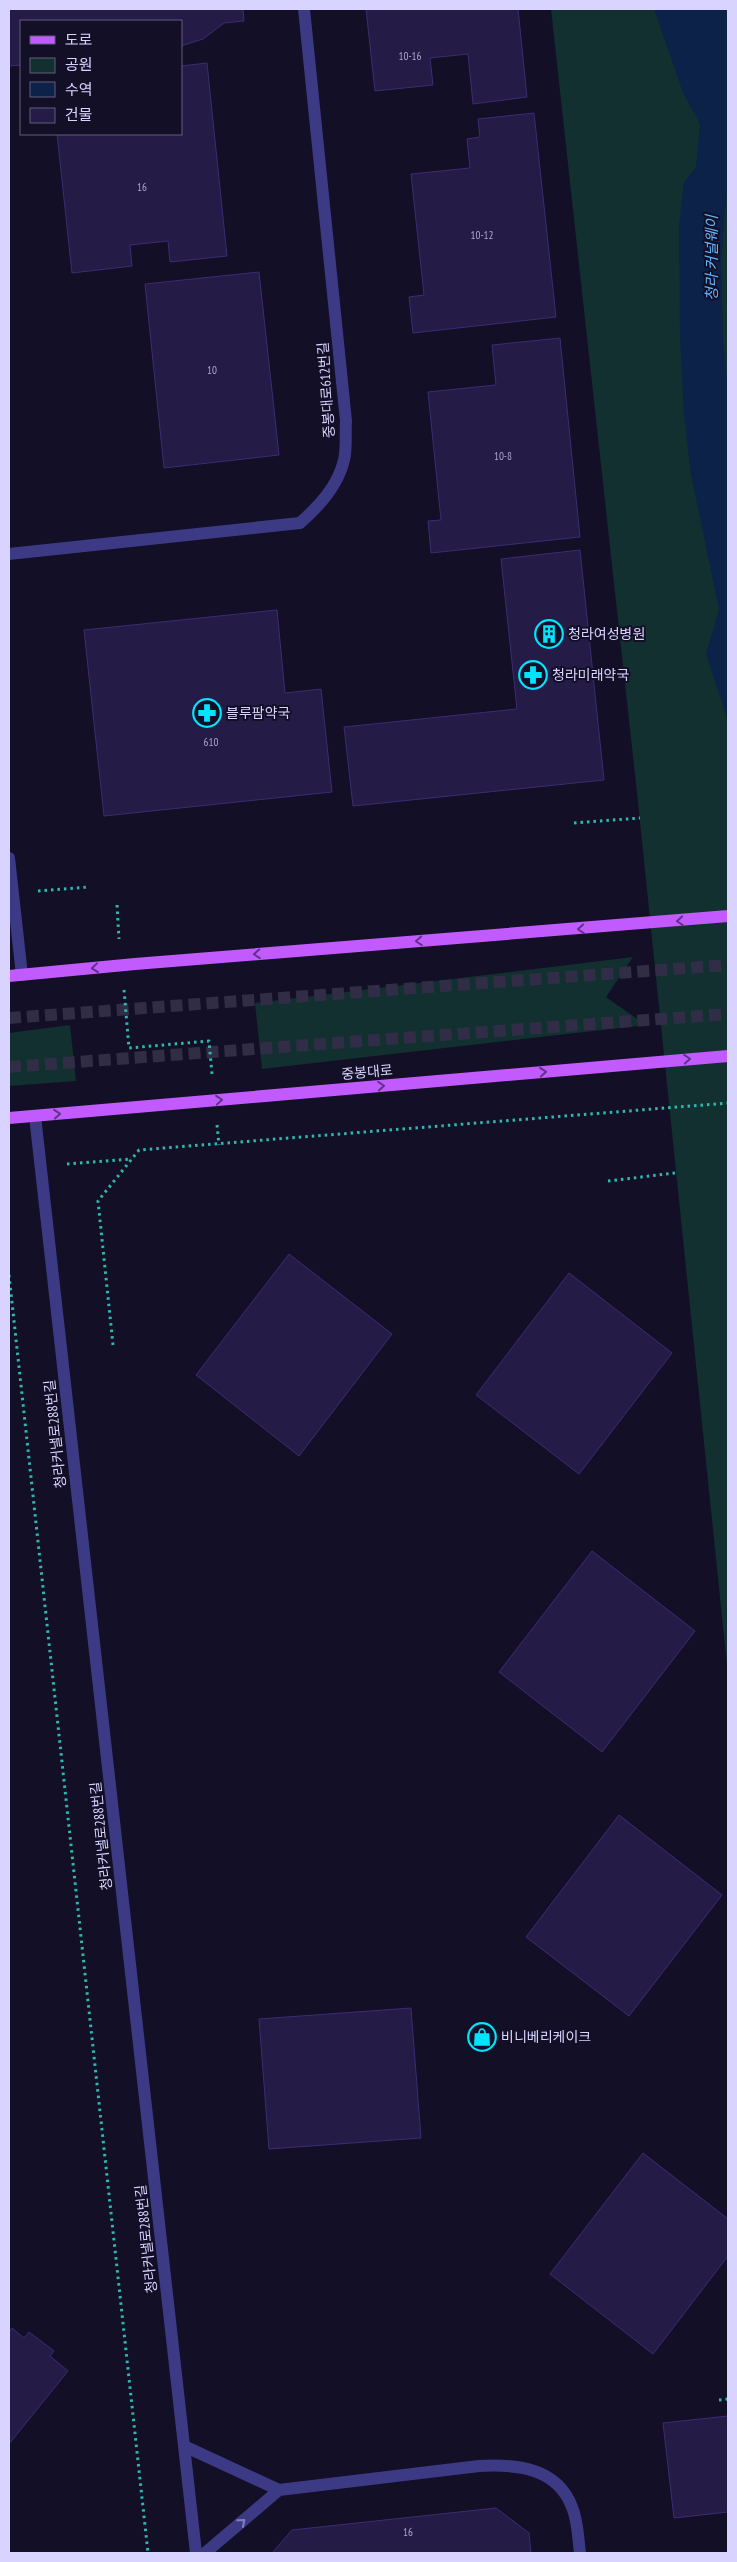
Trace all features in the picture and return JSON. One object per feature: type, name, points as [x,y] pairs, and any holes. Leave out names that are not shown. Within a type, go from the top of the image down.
[{"type":"main road","points":[[15,976],[135,964],[728,916]]},
{"type":"main road","name":"중봉대로","points":[[9,1118],[728,1056]]},
{"type":"street","name":"중봉대로612번길","points":[[9,554],[300,524],[316,509],[331,490],[345,460],[346,421],[304,9]]},
{"type":"street","points":[[9,858],[15,976]]},
{"type":"street","name":"청라커낼로288번길","points":[[35,1116],[196,2553]]},
{"type":"street","points":[[184,2446],[279,2490],[479,2466],[509,2465],[528,2468],[547,2476],[561,2487],[572,2506],[580,2553]]},
{"type":"street","points":[[206,2553],[279,2490]]},
{"type":"path","points":[[574,823],[640,818]]},
{"type":"path","points":[[12,893],[88,887]]},
{"type":"path","points":[[126,1018],[129,1048],[209,1041],[212,1072]]},
{"type":"path","points":[[113,1345],[98,1202],[139,1150],[728,1103]]},
{"type":"path","points":[[40,1166],[132,1159]]},
{"type":"path","points":[[608,1181],[675,1173]]},
{"type":"path","points":[[9,1275],[148,2553]]},
{"type":"path","points":[[719,2400],[728,2399]]},
{"type":"green space","points":[[551,9],[728,9],[728,1675],[637,793]]},
{"type":"green space","points":[[633,957],[606,997],[646,1025],[262,1069],[255,1003]]},
{"type":"green space","points":[[70,1025],[76,1081],[9,1086],[9,1033]]},
{"type":"water","name":"청라 커널웨이","points":[[654,9],[728,9],[728,177],[721,259],[723,340],[728,390],[728,721],[706,654],[719,609],[691,475],[684,416],[680,336],[679,225],[684,182],[696,167],[700,124],[683,93]]},
{"type":"building","points":[[9,9],[243,9],[244,21],[224,23],[203,39],[182,46],[182,20],[20,20],[20,65],[9,66]]},
{"type":"building","points":[[366,9],[518,9],[527,97],[473,104],[468,54],[430,58],[433,85],[375,91]]},
{"type":"building","points":[[207,63],[227,256],[170,262],[168,241],[130,245],[132,266],[72,273],[57,135],[182,135],[182,66]]},
{"type":"building","points":[[534,113],[556,317],[413,333],[409,297],[424,295],[411,174],[470,168],[467,139],[480,137],[478,119]]},
{"type":"building","points":[[259,272],[279,455],[164,468],[145,284]]},
{"type":"building","points":[[560,338],[580,537],[431,553],[428,521],[441,520],[428,392],[496,385],[492,345]]},
{"type":"building","name":"청라여성병원","points":[[580,550],[604,780],[353,806],[344,727],[517,709],[501,559]]},
{"type":"building","points":[[277,610],[285,693],[321,689],[332,792],[104,816],[84,630]]},
{"type":"building","points":[[289,1254],[392,1334],[299,1456],[196,1375]]},
{"type":"building","points":[[569,1273],[672,1353],[579,1474],[476,1395]]},
{"type":"building","points":[[592,1551],[695,1631],[602,1752],[499,1672]]},
{"type":"building","points":[[619,1815],[722,1895],[629,2016],[526,1937]]},
{"type":"building","points":[[411,2008],[421,2138],[269,2149],[259,2019]]},
{"type":"building","points":[[643,2153],[728,2219],[728,2256],[653,2354],[550,2274]]},
{"type":"building","points":[[12,2328],[24,2338],[29,2332],[54,2351],[50,2356],[68,2371],[9,2444],[9,2332]]},
{"type":"building","points":[[728,2416],[728,2512],[674,2518],[663,2423]]},
{"type":"building","points":[[496,2508],[529,2533],[531,2553],[272,2553],[292,2530]]},
{"type":"tunnel","points":[[9,1018],[728,965]]},
{"type":"tunnel","points":[[9,1067],[728,1014]]},
{"type":"place","name":"청라여성병원","points":[[549,634]]},
{"type":"place","name":"청라미래약국","points":[[533,675]]},
{"type":"place","name":"블루팜약국","points":[[207,713]]},
{"type":"place","name":"비니베리케이크","points":[[482,2037]]}]
